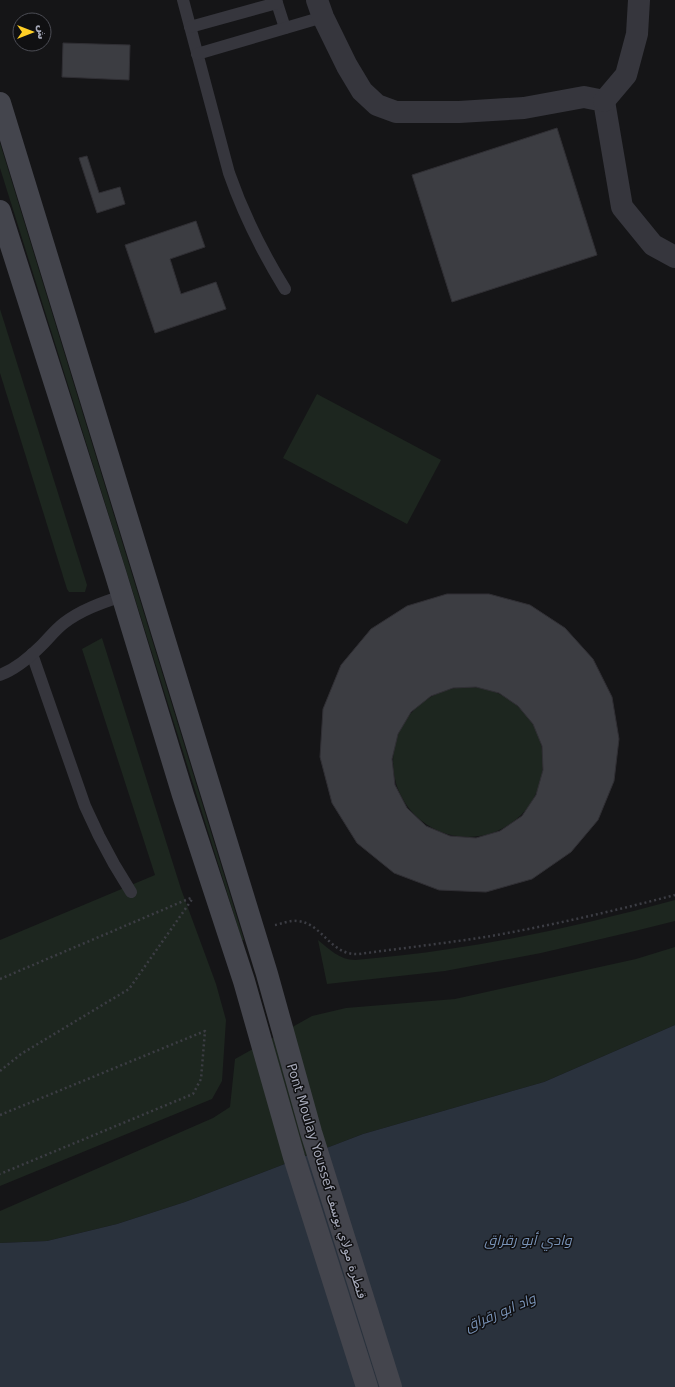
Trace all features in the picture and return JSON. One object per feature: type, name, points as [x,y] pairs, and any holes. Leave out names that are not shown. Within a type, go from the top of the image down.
[{"type":"street","points":[[638,0],[637,34],[626,75],[604,101],[622,207],[653,245],[675,257]]},
{"type":"street","points":[[320,8],[347,66],[362,91],[377,105],[396,112],[459,112],[524,108],[584,97],[604,101]]},
{"type":"street","name":"Pont Moulay Youssef قنطرة مولاي يوسف","points":[[0,103],[267,974],[311,1132],[391,1387]]},
{"type":"street","name":"Pont Moulay Youssef قنطرة مولاي يوسف","points":[[0,211],[183,794],[244,981],[294,1157],[367,1387]]},
{"type":"lane","points":[[183,0],[229,173],[248,224],[265,258],[285,290]]},
{"type":"lane","points":[[190,27],[277,1],[285,28]]},
{"type":"lane","points":[[197,54],[285,28],[320,8]]},
{"type":"lane","points":[[0,676],[32,654],[64,623],[82,612],[122,596]]},
{"type":"lane","points":[[32,654],[85,806],[114,864],[131,892]]},
{"type":"path","points":[[273,926],[296,921],[307,924],[317,930],[338,949],[344,953],[352,955],[437,944],[528,929],[618,910],[675,895]]},
{"type":"path","points":[[0,978],[194,897],[129,989],[21,1054],[0,1071]]},
{"type":"path","points":[[0,1115],[205,1031],[201,1079],[193,1094],[0,1174]]},
{"type":"shaded area","points":[[0,143],[244,940],[242,940],[0,168]]},
{"type":"shaded area","points":[[0,309],[87,585],[85,592],[69,592],[67,589],[0,373]]},
{"type":"shaded area","points":[[317,394],[441,460],[407,524],[283,458]]},
{"type":"shaded area","points":[[102,638],[181,889],[216,984],[226,1020],[222,1081],[212,1099],[0,1186],[0,940],[155,875],[82,649]]},
{"type":"shaded area","points":[[461,687],[475,687],[490,690],[503,696],[516,704],[526,714],[540,740],[543,762],[542,777],[537,791],[526,810],[516,820],[490,834],[475,837],[461,837],[446,834],[433,828],[420,820],[410,810],[396,784],[393,769],[393,755],[396,740],[402,727],[410,714],[420,704],[446,690]]},
{"type":"shaded area","points":[[675,900],[675,921],[541,953],[445,971],[327,984],[318,940],[335,953],[350,960],[402,955],[477,945],[534,934],[619,915]]},
{"type":"shaded area","points":[[675,947],[675,1025],[544,1082],[363,1134],[185,1202],[117,1224],[47,1241],[0,1243],[0,1211],[213,1118],[230,1107],[235,1059],[312,1016],[346,1008],[455,999],[636,959]]},
{"type":"water","name":"وادي أبو رقراق","points":[[675,1025],[675,1387],[0,1387],[0,1243],[47,1241],[117,1224],[185,1202],[363,1134],[544,1082]]},
{"type":"building","points":[[63,43],[130,45],[129,80],[62,77]]},
{"type":"building","points":[[557,128],[597,255],[452,302],[412,175]]},
{"type":"building","points":[[87,156],[99,193],[120,187],[125,204],[97,213],[79,158]]},
{"type":"building","points":[[196,221],[205,247],[170,259],[181,294],[216,282],[226,309],[155,333],[125,245]]},
{"type":"building","points":[[447,594],[489,594],[530,605],[565,628],[593,659],[612,697],[619,739],[614,781],[598,820],[571,852],[532,879],[486,892],[439,890],[394,873],[357,843],[332,803],[320,757],[323,709],[341,665],[371,629],[407,606]],"holes":[[[476,687],[499,693],[518,706],[533,724],[542,746],[543,770],[536,795],[522,816],[500,831],[476,838],[450,836],[426,826],[407,808],[395,785],[392,759],[398,734],[411,712],[431,696],[453,688]]]},
{"type":"water label","name":"واد ابو رقراق","points":[[500,1312]]}]
